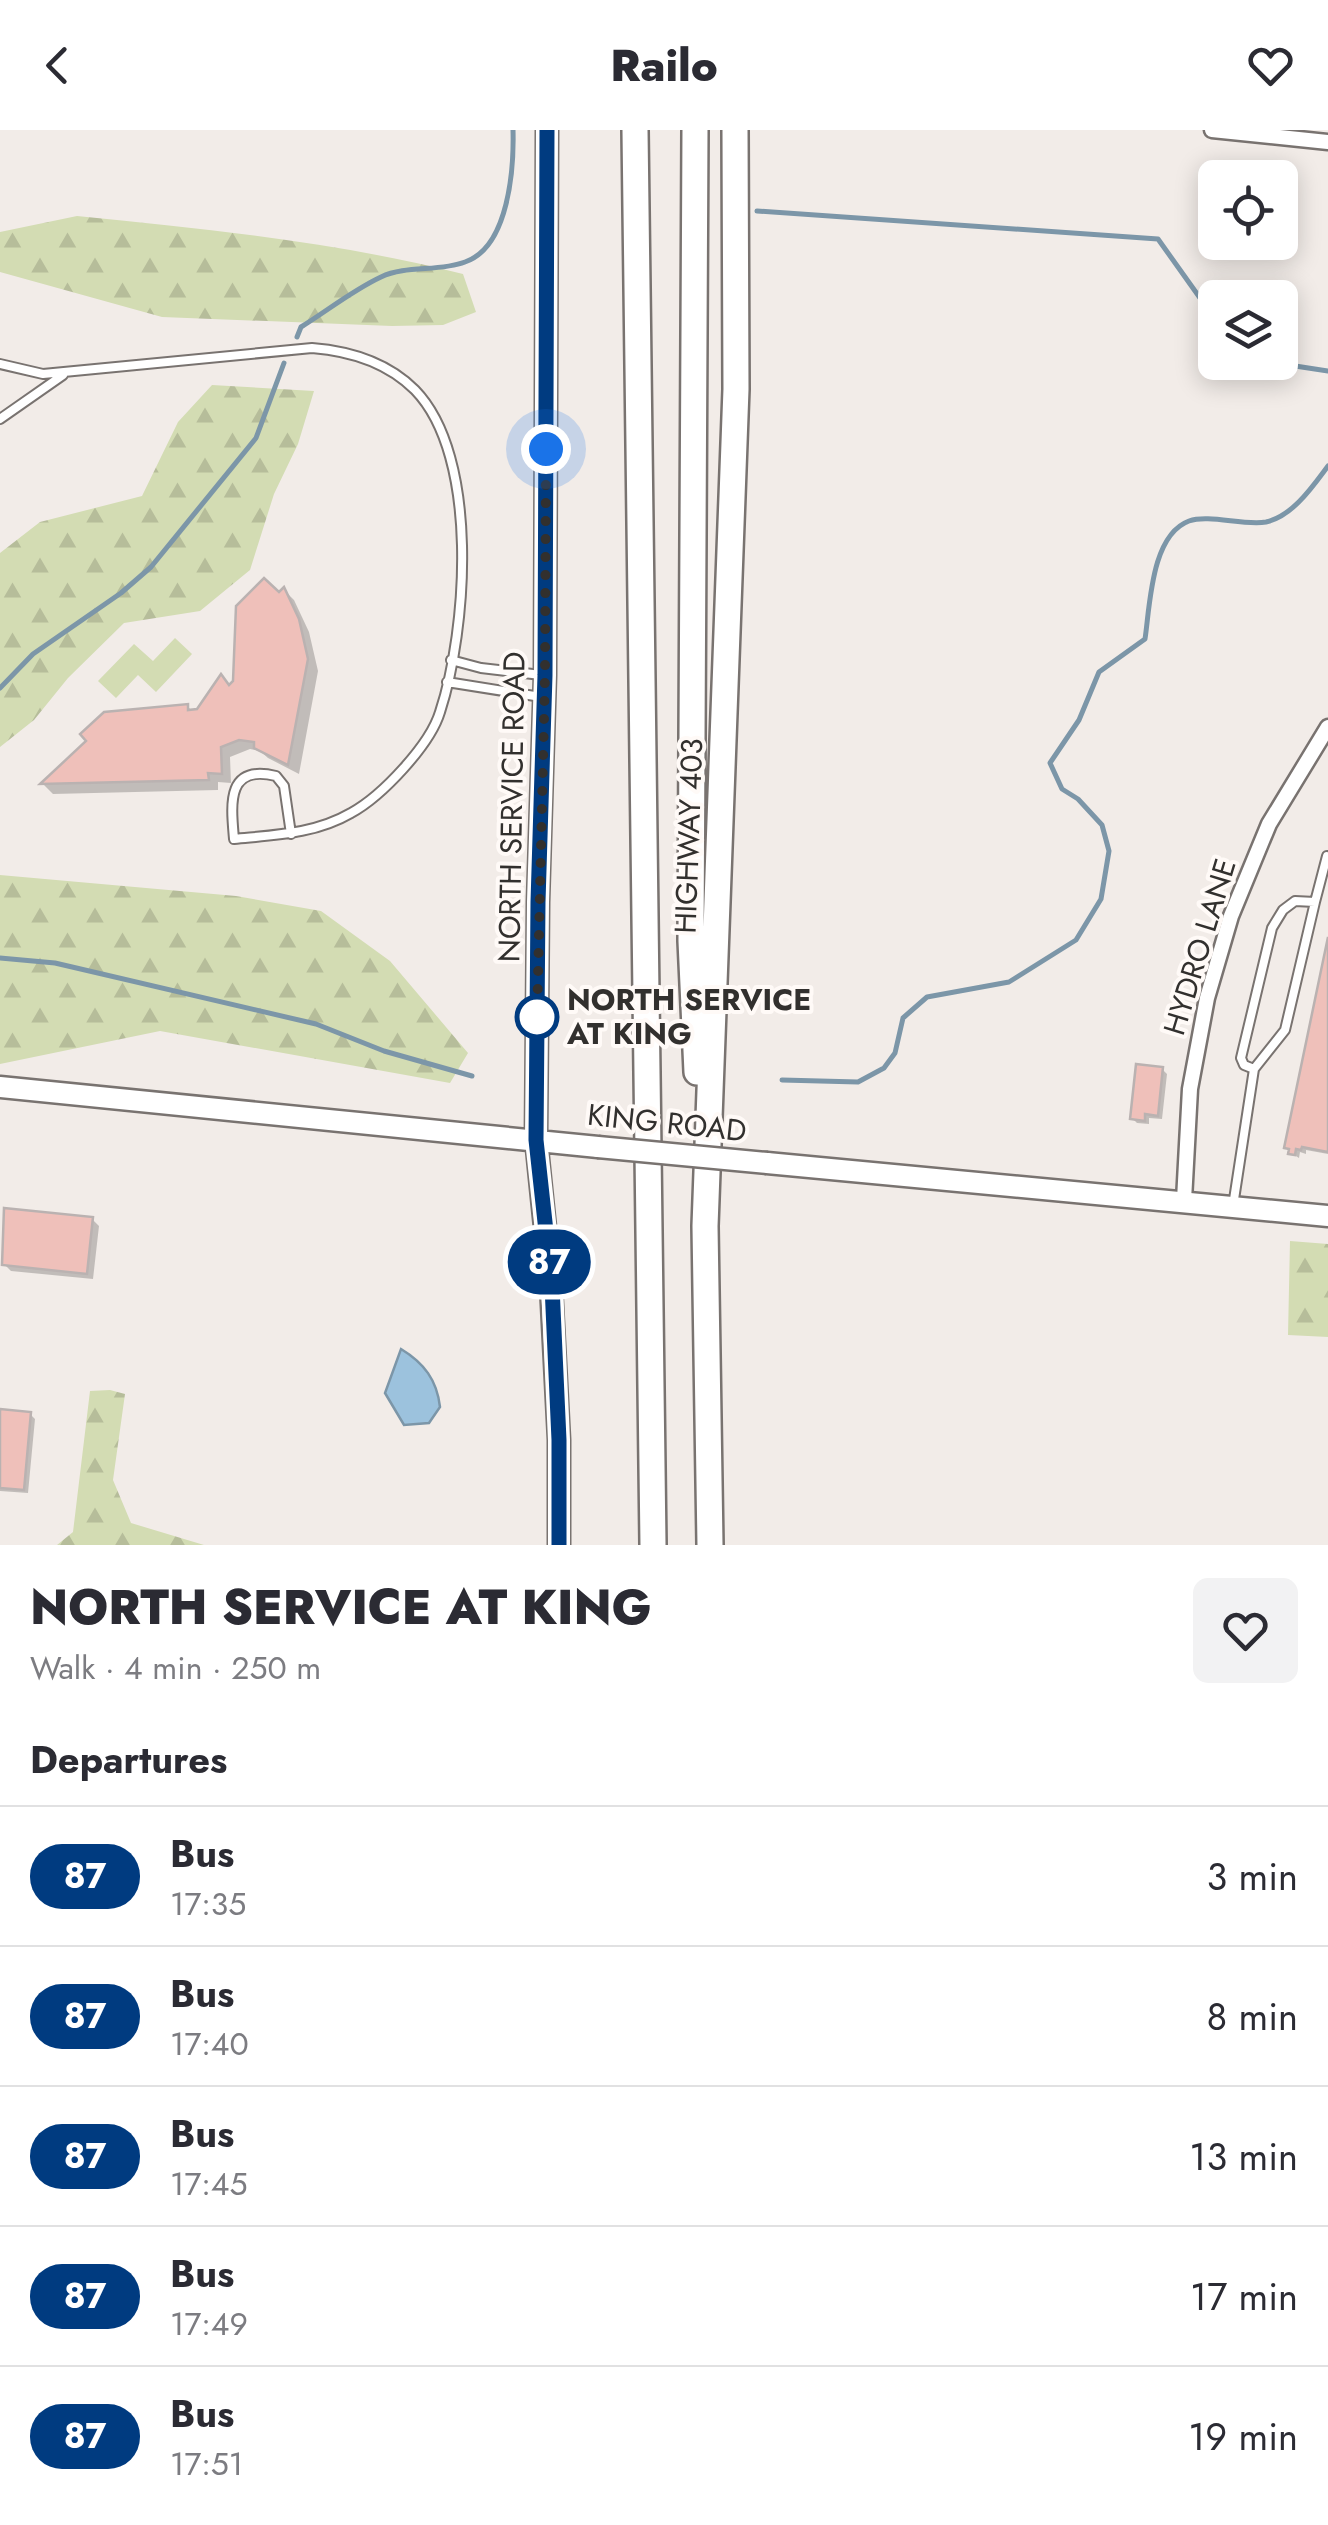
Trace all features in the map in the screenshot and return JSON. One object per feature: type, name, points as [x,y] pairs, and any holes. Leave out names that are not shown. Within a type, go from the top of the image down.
[{"type":"highway","name":"HIGHWAY 403","points":[[635,130],[654,1545]]},
{"type":"highway","points":[[695,130],[691,941],[705,1226]]},
{"type":"highway","name":"HIGHWAY 403","points":[[710,1545],[705,1226],[736,409],[735,130]]},
{"type":"street","name":"NORTH SERVICE ROAD","points":[[547,130],[545,675],[536,1140],[552,1286],[559,1545]]},
{"type":"street","points":[[1212,130],[1328,142]]},
{"type":"street","name":"HYDRO LANE","points":[[1184,1200],[1190,1089],[1207,998],[1231,916],[1268,824],[1328,727]]},
{"type":"street","name":"KING ROAD","points":[[0,1087],[1328,1216]]},
{"type":"lane","points":[[0,364],[43,374],[312,348],[344,350],[390,371],[432,411],[446,442],[458,494],[463,573],[458,623],[440,715],[402,772],[352,813],[292,834],[234,838],[231,801],[243,778],[265,773],[276,776],[284,786],[292,834]]},
{"type":"lane","points":[[0,419],[66,372]]},
{"type":"lane","points":[[451,660],[481,668],[545,675]]},
{"type":"lane","points":[[447,682],[544,697]]},
{"type":"lane","points":[[1233,1206],[1254,1069],[1285,1030],[1327,856]]},
{"type":"lane","points":[[1254,1069],[1244,1065],[1240,1058],[1272,928],[1294,901],[1315,902]]},
{"type":"green space","points":[[77,216],[320,245],[463,274],[476,312],[443,325],[392,326],[162,317],[0,272],[0,232]]},
{"type":"green space","points":[[212,385],[314,391],[250,570],[200,611],[124,623],[68,678],[34,720],[0,747],[0,553],[40,522],[142,496],[178,422]]},
{"type":"green space","points":[[175,638],[192,654],[156,692],[138,675],[116,698],[98,681],[134,644],[153,661]]},
{"type":"green space","points":[[0,875],[236,896],[321,911],[390,961],[468,1053],[450,1083],[160,1031],[0,1064]]},
{"type":"green space","points":[[1290,1241],[1328,1244],[1328,1337],[1288,1335]]},
{"type":"green space","points":[[90,1391],[125,1394],[113,1480],[131,1523],[204,1545],[57,1545],[73,1532]]},
{"type":"water","points":[[401,1349],[423,1366],[436,1389],[440,1407],[429,1423],[404,1425],[385,1393]]},
{"type":"building","points":[[264,578],[279,592],[284,587],[299,619],[308,659],[288,765],[254,748],[254,742],[239,740],[221,747],[222,774],[208,773],[209,780],[40,784],[86,741],[80,734],[104,712],[188,704],[188,710],[197,709],[221,674],[229,685],[233,681],[236,606]]},
{"type":"building","points":[[1328,937],[1328,1152],[1302,1147],[1296,1149],[1295,1155],[1288,1154],[1289,1149],[1284,1148]]},
{"type":"building","points":[[1136,1064],[1163,1067],[1158,1116],[1145,1114],[1145,1121],[1130,1119]]},
{"type":"building","points":[[4,1208],[93,1217],[87,1274],[2,1265]]},
{"type":"building","points":[[0,1409],[31,1412],[24,1490],[0,1488]]},
{"type":"waterway","points":[[297,337],[301,327],[381,277],[455,265],[480,254],[500,224],[506,205],[513,130]]},
{"type":"waterway","points":[[757,211],[1158,239],[1198,295]]},
{"type":"waterway","points":[[0,688],[33,654],[121,593],[151,567],[256,438],[284,363]]},
{"type":"waterway","points":[[1298,366],[1328,371]]},
{"type":"waterway","points":[[782,1080],[858,1082],[884,1068],[895,1053],[903,1018],[927,997],[1009,982],[1076,940],[1101,899],[1109,851],[1102,825],[1078,799],[1062,789],[1050,763],[1079,720],[1099,672],[1145,639],[1155,573],[1167,541],[1176,529],[1197,519],[1257,523],[1276,519],[1302,499],[1328,466]]},
{"type":"waterway","points":[[0,958],[55,963],[316,1024],[384,1051],[472,1076]]},
{"type":"bus line","name":"87","points":[[547,130],[545,675],[536,1140],[552,1286],[559,1545]]},
{"type":"place","name":"NORTH SERVICE AT KING","points":[[537,1017]]},
{"type":"route","points":[[537,1017],[537,1021],[546,449]]}]
